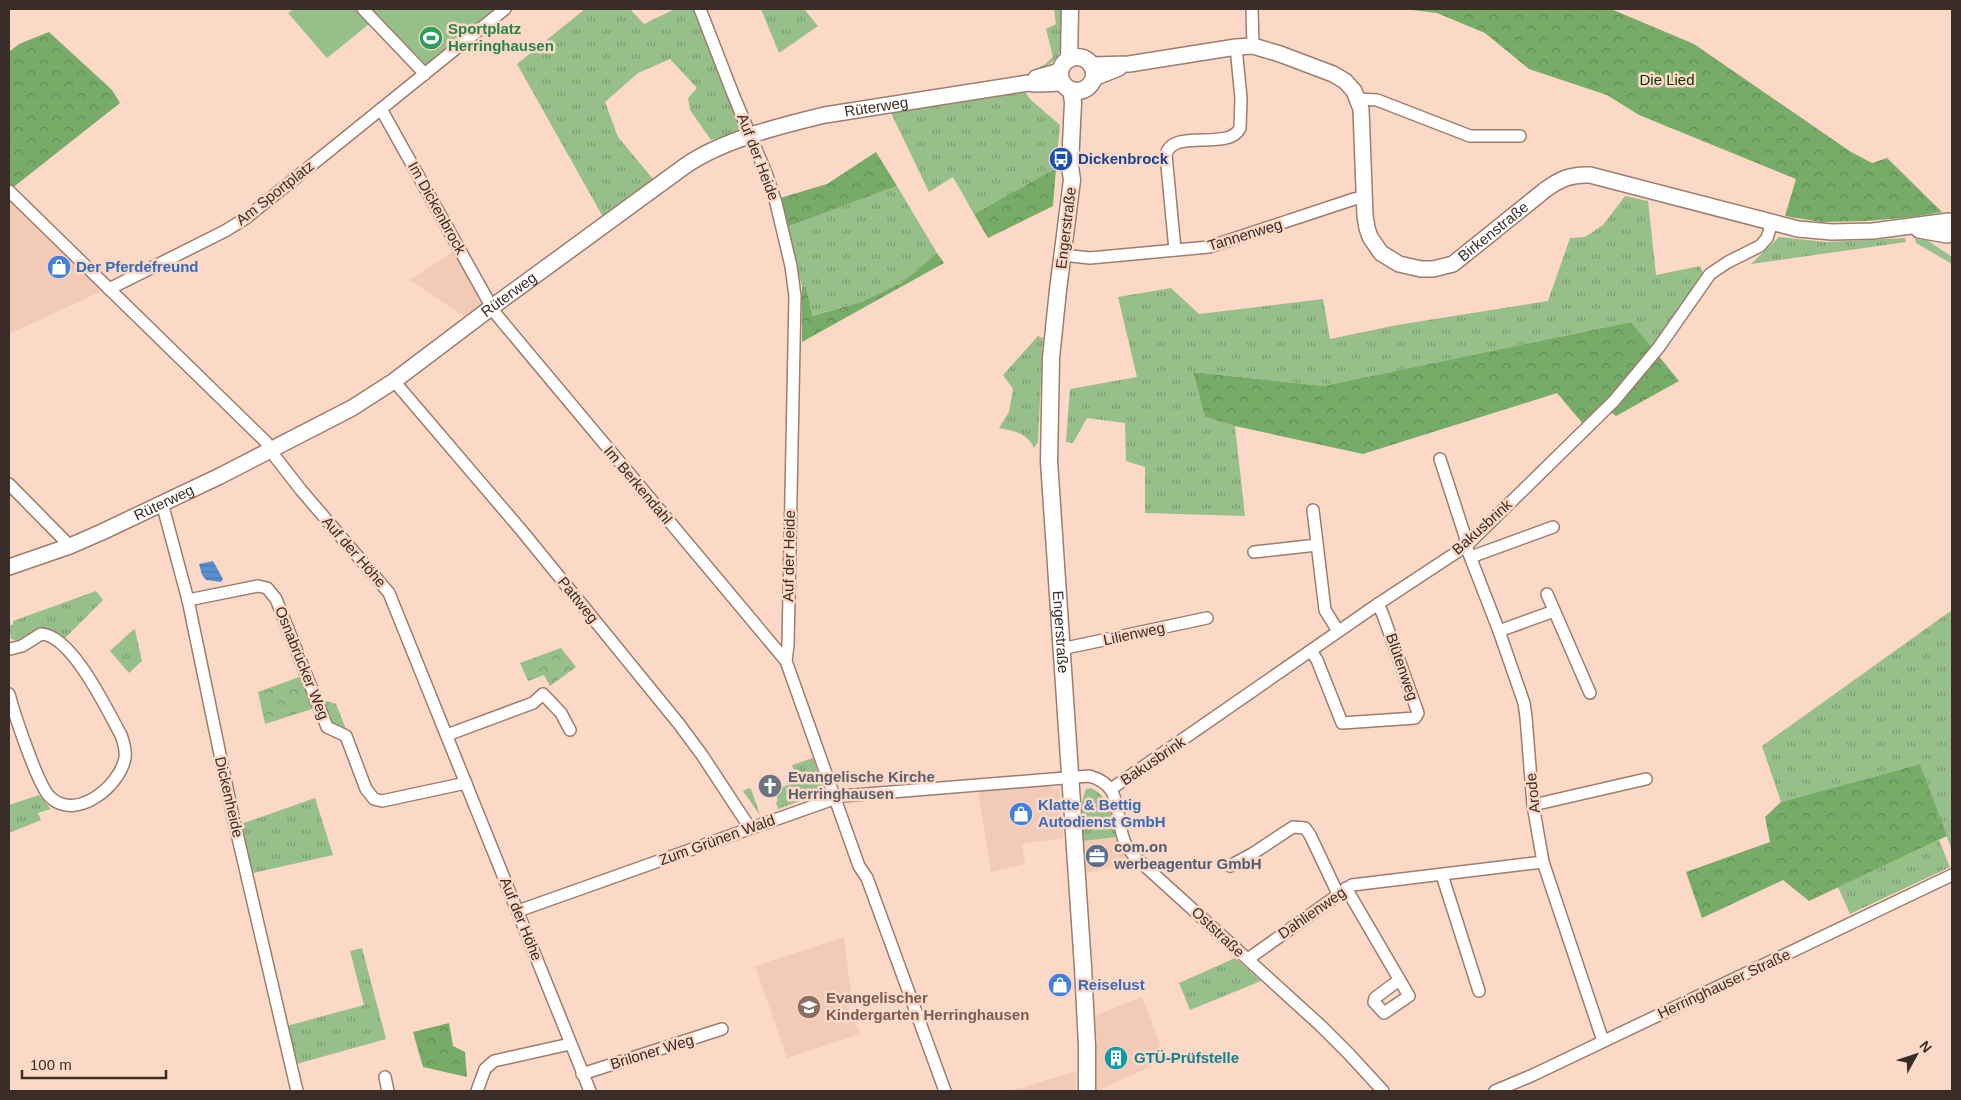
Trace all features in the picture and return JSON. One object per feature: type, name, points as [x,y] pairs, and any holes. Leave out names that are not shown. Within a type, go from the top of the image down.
[{"type":"main road","name":"Engerstraße","points":[[1071,9],[1077,74],[1073,102],[1070,166],[1072,174],[1051,358],[1048,442],[1085,997],[1087,1091]]},
{"type":"street","points":[[363,9],[425,74]]},
{"type":"street","name":"Am Sportplatz","points":[[109,290],[225,231],[246,218],[505,9]]},
{"type":"street","name":"Auf der Heide","points":[[700,9],[776,203],[789,258],[795,296],[788,645],[786,662],[859,866],[867,878],[945,1091]]},
{"type":"street","points":[[1252,9],[1253,46]]},
{"type":"street","points":[[1077,74],[1129,64],[1253,46],[1265,48],[1333,74],[1350,86],[1359,100],[1377,100],[1470,136],[1520,136]]},
{"type":"street","points":[[1175,250],[1167,150],[1175,143],[1230,138],[1238,132],[1240,128],[1241,98],[1236,47]]},
{"type":"street","name":"Rüterweg","points":[[9,567],[70,546],[271,450],[352,408],[394,381],[492,307],[699,157],[712,150],[825,115],[1028,83],[1034,78],[1077,74]]},
{"type":"street","name":"Birkenstraße","points":[[1359,100],[1363,124],[1367,228],[1370,237],[1381,253],[1399,264],[1421,270],[1453,264],[1558,180],[1579,174],[1590,175],[1798,230],[1832,232],[1873,231],[1910,227],[1925,223],[1950,229]]},
{"type":"street","name":"Im Dickenbrock","points":[[381,109],[492,307]]},
{"type":"street","name":"Auf der Höhe","points":[[9,191],[266,442],[301,490],[386,588],[590,1091]]},
{"type":"street","name":"Tannenweg","points":[[1063,256],[1090,258],[1209,248],[1354,199],[1365,198]]},
{"type":"street","name":"Bakusbrink","points":[[1111,789],[1378,604],[1468,552],[1614,401],[1659,347],[1710,274],[1728,262],[1760,246],[1767,238],[1772,223]]},
{"type":"street","name":"Im Berkendahl","points":[[492,307],[786,662]]},
{"type":"street","name":"Pattweg","points":[[394,381],[522,531],[679,724],[702,755],[750,828]]},
{"type":"street","name":"Arode","points":[[1440,458],[1465,536],[1468,552],[1499,631],[1524,703],[1533,805],[1542,862],[1603,1041]]},
{"type":"street","points":[[9,484],[70,546]]},
{"type":"street","name":"Dickenheide","points":[[162,503],[188,600],[232,812],[297,1091]]},
{"type":"street","points":[[1313,510],[1326,610],[1338,631]]},
{"type":"street","points":[[1468,552],[1553,527]]},
{"type":"street","points":[[1254,552],[1317,545]]},
{"type":"street","name":"Osnabrücker Weg","points":[[188,600],[258,586],[267,588],[276,599],[327,727],[346,736],[366,789],[374,799],[382,801],[466,783]]},
{"type":"street","points":[[1547,594],[1590,693]]},
{"type":"street","name":"Blütenweg","points":[[1311,651],[1317,660],[1342,723],[1412,719],[1418,714],[1378,604]]},
{"type":"street","points":[[1499,631],[1554,611]]},
{"type":"street","name":"Lilienweg","points":[[1061,649],[1207,618]]},
{"type":"street","points":[[9,651],[22,646],[41,634],[53,636],[60,641],[85,672],[121,736],[125,756],[118,775],[83,805],[66,805],[56,802],[42,788],[9,694]]},
{"type":"street","points":[[447,735],[533,704],[544,694],[561,713],[570,730]]},
{"type":"street","points":[[1070,777],[1089,776],[1097,778],[1111,789]]},
{"type":"street","name":"Zum Grünen Wald","points":[[518,912],[842,796],[1070,777]]},
{"type":"street","points":[[1533,805],[1646,779]]},
{"type":"street","name":"Oststraße","points":[[1111,789],[1118,807],[1124,840],[1130,851],[1349,1054],[1383,1091]]},
{"type":"street","points":[[1230,866],[1252,854],[1288,829],[1299,826],[1305,828],[1342,891],[1399,980]]},
{"type":"street","name":"Dahlienweg","points":[[1248,959],[1352,885],[1542,862]]},
{"type":"street","points":[[1442,875],[1479,991]]},
{"type":"street","name":"Herringhauser Straße","points":[[1495,1091],[1952,876]]},
{"type":"street","name":"Briloner Weg","points":[[582,1074],[722,1029]]},
{"type":"street","points":[[477,1091],[485,1068],[494,1061],[570,1044]]},
{"type":"street","points":[[385,1077],[388,1091]]},
{"type":"shaded area","points":[[9,195],[104,290],[9,334]]},
{"type":"shaded area","points":[[457,249],[486,301],[465,317],[410,280]]},
{"type":"shaded area","name":"Klatte & Bettig Autodienst GmbH","points":[[1051,784],[1052,790],[1059,789],[1063,838],[1022,844],[1025,864],[991,872],[978,790]]},
{"type":"shaded area","points":[[1116,837],[1120,851],[1132,864],[1085,873],[1083,841]]},
{"type":"shaded area","name":"Evangelischer Kindergarten Herringhausen","points":[[844,937],[851,994],[844,997],[860,1034],[787,1058],[755,966]]},
{"type":"shaded area","points":[[1142,997],[1166,1060],[1096,1091],[1095,1016]]},
{"type":"shaded area","points":[[1077,1071],[1075,1091],[1010,1091]]},
{"type":"green space","name":"Sportplatz Herringhausen","points":[[294,9],[498,9],[427,66],[379,16],[327,58],[288,13]]},
{"type":"green space","points":[[585,9],[630,9],[644,24],[675,9],[695,9],[740,126],[736,133],[711,140],[690,110],[688,98],[697,88],[670,59],[638,73],[605,102],[618,137],[653,179],[603,217],[517,64]]},
{"type":"green space","points":[[761,9],[804,9],[818,26],[779,53]]},
{"type":"green space","points":[[1054,9],[1062,9],[1061,49],[1051,63],[1030,74],[1031,71],[1044,65],[1053,57],[1046,29],[1056,24]]},
{"type":"green space","name":"Die Lied","points":[[1404,9],[1611,9],[1694,44],[1851,152],[1872,163],[1887,158],[1942,212],[1866,221],[1821,222],[1785,216],[1796,179],[1639,115],[1607,95],[1529,69],[1485,33],[1437,13]]},
{"type":"green space","points":[[49,32],[112,90],[120,103],[11,189],[9,187],[9,52],[19,44]]},
{"type":"green space","points":[[1025,92],[1031,100],[1060,125],[1056,168],[974,214],[953,177],[929,192],[891,113]]},
{"type":"green space","points":[[876,152],[897,186],[787,227],[780,198],[827,184]]},
{"type":"green space","points":[[1056,168],[1053,206],[988,238],[974,214]]},
{"type":"green space","points":[[897,186],[937,253],[903,282],[861,302],[811,316],[806,287],[802,287],[787,227]]},
{"type":"green space","points":[[1625,196],[1648,201],[1656,275],[1700,266],[1703,274],[1652,348],[1631,322],[1323,386],[1193,372],[1205,417],[1235,426],[1245,516],[1145,513],[1145,467],[1126,461],[1125,423],[1087,418],[1073,443],[1066,442],[1070,389],[1137,377],[1118,297],[1171,288],[1199,314],[1323,299],[1330,339],[1397,325],[1548,301],[1570,238],[1585,237],[1603,225]]},
{"type":"green space","points":[[1779,237],[1826,242],[1905,238],[1906,242],[1751,264]]},
{"type":"green space","points":[[1915,239],[1927,240],[1952,257],[1952,264],[1916,243]]},
{"type":"green space","points":[[937,253],[944,263],[802,342],[802,287],[806,287],[812,316],[861,302],[903,282]]},
{"type":"green space","points":[[1631,322],[1679,381],[1616,416],[1604,407],[1584,425],[1557,393],[1363,454],[1235,426],[1205,417],[1193,372],[1323,386]]},
{"type":"green space","points":[[1038,336],[1043,338],[1038,442],[1034,448],[1024,436],[999,428],[1009,412],[1013,389],[1003,375]]},
{"type":"green space","points":[[96,591],[103,600],[63,640],[52,632],[19,641],[11,639],[9,626],[13,624],[13,621]]},
{"type":"green space","points":[[1952,610],[1952,851],[1920,764],[1781,802],[1762,746]]},
{"type":"green space","points":[[134,629],[142,661],[129,673],[110,651]]},
{"type":"green space","points":[[561,648],[576,667],[550,686],[544,675],[528,681],[520,663]]},
{"type":"green space","points":[[302,676],[315,708],[265,724],[258,692]]},
{"type":"green space","points":[[305,694],[308,695],[308,705],[301,706],[298,705],[297,698],[298,695]]},
{"type":"green space","points":[[319,699],[336,704],[347,732],[329,724]]},
{"type":"green space","points":[[813,758],[823,787],[822,793],[778,809],[775,790],[798,781],[792,765]]},
{"type":"green space","points":[[1920,764],[1947,836],[1809,901],[1783,880],[1702,918],[1686,872],[1770,842],[1765,817],[1781,802]]},
{"type":"green space","points":[[1091,788],[1098,792],[1107,802],[1112,815],[1116,837],[1083,841],[1082,801],[1086,789]]},
{"type":"green space","points":[[751,789],[760,815],[743,791]]},
{"type":"green space","points":[[39,795],[51,809],[38,813],[41,820],[9,833],[9,805]]},
{"type":"green space","points":[[315,798],[333,855],[249,874],[238,825]]},
{"type":"green space","points":[[1939,840],[1950,867],[1850,914],[1838,887]]},
{"type":"green space","points":[[362,948],[386,1039],[293,1065],[283,1027],[364,1005],[350,951]]},
{"type":"green space","points":[[1235,958],[1261,981],[1190,1010],[1179,983]]},
{"type":"green space","points":[[449,1023],[453,1046],[465,1052],[467,1077],[423,1067],[413,1032]]},
{"type":"water","points":[[213,561],[223,579],[221,582],[206,580],[202,575],[199,564]]},
{"type":"place","name":"Sportplatz Herringhausen","points":[[431,38]]},
{"type":"place","name":"Dickenbrock","points":[[1061,159]]},
{"type":"place","name":"Der Pferdefreund","points":[[59,267]]},
{"type":"place","name":"Evangelische Kirche Herringhausen","points":[[770,786]]},
{"type":"place","name":"Klatte & Bettig Autodienst GmbH","points":[[1021,814]]},
{"type":"place","name":"com.on werbeagentur GmbH","points":[[1097,856]]},
{"type":"place","name":"Reiselust","points":[[1060,985]]},
{"type":"place","name":"Evangelischer Kindergarten Herringhausen","points":[[809,1007]]},
{"type":"place","name":"GTÜ-Prüfstelle","points":[[1116,1058]]}]
